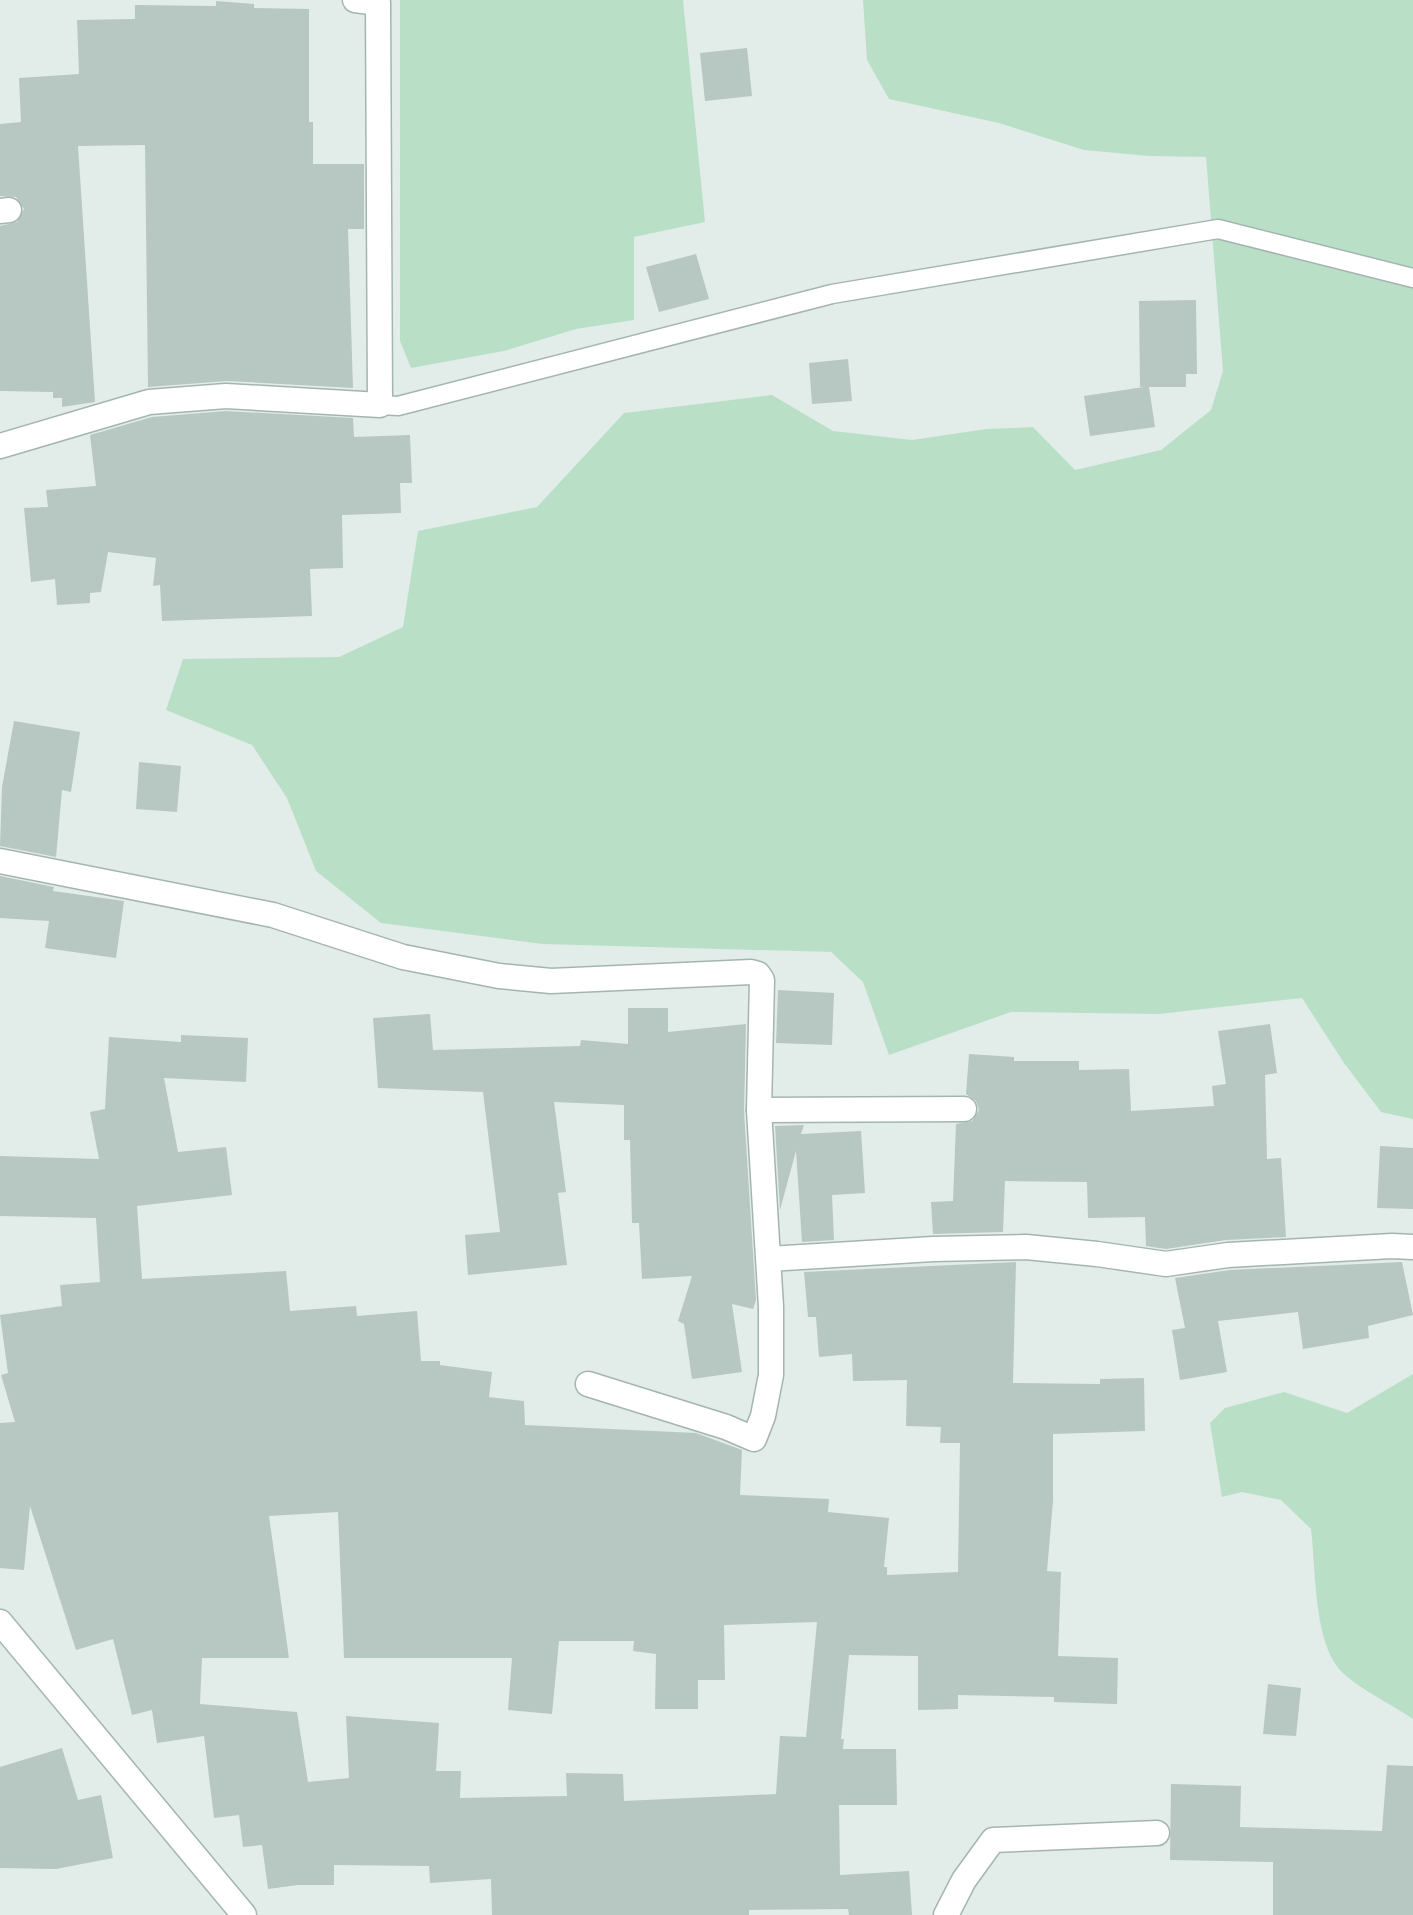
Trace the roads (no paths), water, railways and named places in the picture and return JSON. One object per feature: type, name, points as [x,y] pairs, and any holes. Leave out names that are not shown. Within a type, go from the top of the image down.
[{"type":"street","points":[[0,446],[149,402],[226,396],[380,405],[378,3],[355,0]]},
{"type":"street","points":[[0,861],[273,915],[403,957],[499,976],[551,981],[758,974],[762,980],[759,1110],[769,1259],[771,1375],[763,1416],[754,1439],[726,1427],[588,1384]]},
{"type":"street","points":[[759,1110],[964,1109]]},
{"type":"street","points":[[769,1259],[1026,1247],[1166,1264],[1228,1255],[1413,1247]]},
{"type":"street","points":[[0,1622],[244,1915]]},
{"type":"street","points":[[946,1915],[964,1880],[993,1840],[1157,1833]]},
{"type":"lane","points":[[380,405],[398,406],[832,294],[1218,229],[1413,278]]}]
